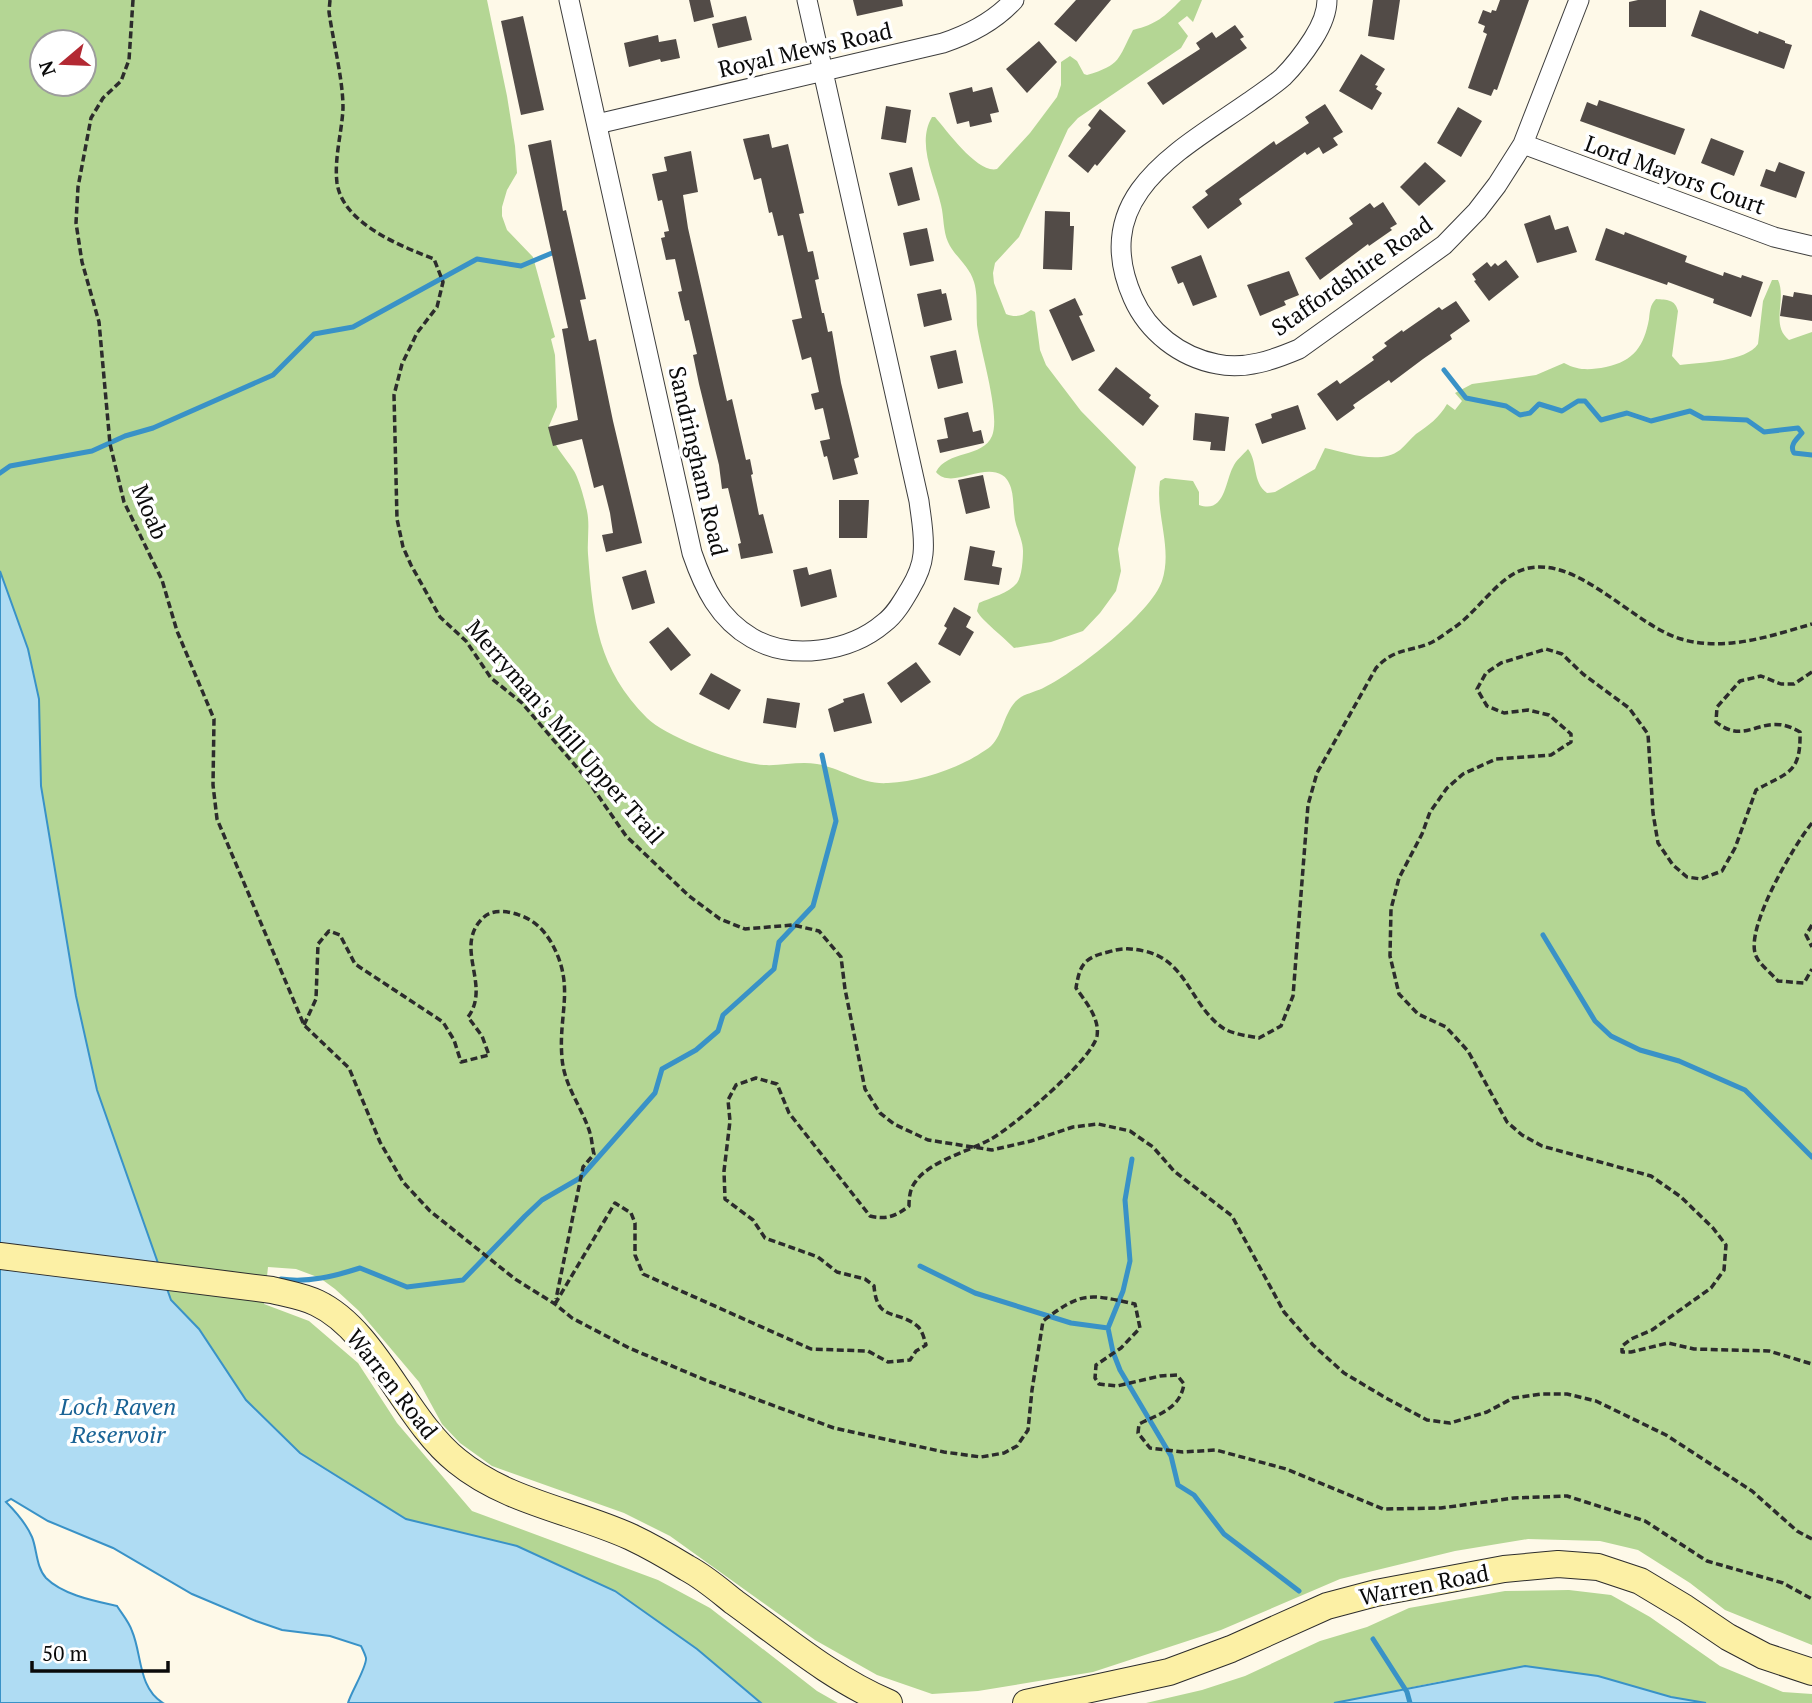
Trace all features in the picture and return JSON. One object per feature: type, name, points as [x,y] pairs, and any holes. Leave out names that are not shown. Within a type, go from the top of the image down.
[{"type":"street","name":"Sandringham Road","points":[[569,0],[692,553],[701,581],[716,608],[753,639],[802,652],[828,649],[865,635],[885,623],[915,580],[923,556],[919,500],[807,0]]},
{"type":"street","name":"Royal Mews Road","points":[[597,124],[943,43],[970,34],[992,20],[1014,0]]},
{"type":"street","name":"Staffordshire Road","points":[[1327,0],[1320,29],[1304,54],[1282,78],[1165,162],[1144,183],[1132,201],[1124,223],[1121,251],[1125,279],[1136,306],[1151,328],[1170,345],[1198,359],[1220,365],[1244,365],[1274,360],[1299,349],[1444,245],[1477,211],[1523,144],[1579,0]]},
{"type":"street","name":"Lord Mayors Court","points":[[1523,144],[1774,237],[1812,246]]},
{"type":"street","name":"Warren Road","points":[[0,1256],[272,1290],[301,1296],[320,1305],[341,1320],[367,1346],[427,1433],[457,1462],[494,1486],[631,1537],[678,1563],[826,1670],[860,1691],[889,1703]]},
{"type":"street","name":"Warren Road","points":[[1026,1703],[1169,1672],[1231,1649],[1327,1606],[1376,1593],[1504,1569],[1558,1564],[1598,1567],[1640,1581],[1728,1637],[1764,1656],[1812,1672]]},
{"type":"path","name":"Moab","points":[[133,0],[129,60],[121,81],[103,98],[92,118],[77,199],[76,223],[82,262],[99,322],[110,444],[124,502],[162,580],[177,631],[214,719],[217,819],[304,1025]]},
{"type":"path","name":"Merryman's Mill Upper Trail","points":[[330,0],[329,12],[343,107],[337,184],[347,207],[373,231],[434,259],[443,282],[437,307],[416,333],[402,364],[394,395],[397,519],[403,547],[440,617],[466,641],[491,678],[522,703],[586,778],[626,836],[689,896],[720,919],[745,929],[793,925],[819,931],[841,957],[865,1088],[880,1113],[894,1124],[928,1140],[992,1150],[1073,1127],[1098,1124],[1130,1130],[1153,1146],[1174,1171],[1232,1216],[1284,1312],[1313,1345],[1344,1373],[1427,1420],[1450,1423],[1487,1412],[1513,1398],[1567,1394],[1596,1401],[1665,1436],[1741,1484],[1797,1531],[1812,1539]]},
{"type":"path","points":[[555,1304],[615,1203],[631,1213],[635,1223],[635,1255],[643,1274],[811,1349],[868,1351],[888,1362],[910,1360],[916,1351],[926,1345],[923,1333],[917,1325],[885,1314],[876,1300],[874,1286],[865,1279],[837,1272],[818,1257],[765,1238],[752,1220],[725,1199],[724,1171],[730,1121],[728,1100],[736,1085],[756,1078],[777,1084],[789,1113],[870,1216],[883,1219],[897,1215],[909,1206],[909,1196],[916,1179],[941,1163],[992,1139],[1071,1074],[1093,1047],[1097,1034],[1094,1015],[1076,988],[1080,967],[1093,956],[1124,947],[1159,954],[1177,969],[1203,1010],[1224,1029],[1259,1038],[1281,1026],[1293,996],[1308,805],[1317,773],[1370,678],[1388,656],[1431,643],[1462,622],[1509,577],[1522,569],[1542,565],[1586,581],[1633,614],[1680,639],[1711,645],[1765,638],[1812,624]]},
{"type":"path","points":[[1812,672],[1794,684],[1781,684],[1761,676],[1740,681],[1717,706],[1716,722],[1725,729],[1744,732],[1770,723],[1787,724],[1800,732],[1801,753],[1789,774],[1756,790],[1735,848],[1722,871],[1701,879],[1686,877],[1673,865],[1658,843],[1653,813],[1648,734],[1629,708],[1583,674],[1562,654],[1546,649],[1501,663],[1486,673],[1477,689],[1487,706],[1504,713],[1528,710],[1549,715],[1571,734],[1571,742],[1551,755],[1496,759],[1463,774],[1447,788],[1430,812],[1422,834],[1399,878],[1391,909],[1390,956],[1399,994],[1418,1014],[1446,1027],[1468,1051],[1507,1122],[1522,1135],[1542,1146],[1651,1176],[1681,1197],[1713,1228],[1726,1245],[1724,1270],[1711,1288],[1652,1330],[1631,1339],[1622,1346],[1622,1352],[1668,1343],[1694,1349],[1769,1351],[1812,1364]]},
{"type":"path","points":[[1812,823],[1794,849],[1769,896],[1754,934],[1755,955],[1778,981],[1804,982],[1812,969]]},
{"type":"path","points":[[555,1304],[583,1167],[594,1154],[590,1133],[571,1095],[562,1058],[566,984],[558,955],[542,928],[521,915],[504,911],[486,914],[472,930],[469,951],[477,986],[474,1009],[468,1017],[482,1036],[489,1055],[461,1062],[454,1040],[443,1022],[355,964],[340,935],[329,931],[318,944],[316,999],[304,1025],[349,1068],[380,1142],[403,1182],[430,1211],[515,1279],[572,1318],[629,1348],[710,1382],[821,1423],[944,1452],[981,1457],[1004,1453],[1017,1446],[1028,1430],[1043,1321],[1069,1301],[1097,1296],[1135,1304],[1140,1328],[1121,1348],[1096,1364],[1094,1378],[1099,1384],[1117,1386],[1177,1375],[1184,1384],[1182,1396],[1172,1407],[1139,1424],[1138,1433],[1150,1447],[1183,1452],[1216,1450],[1286,1469],[1383,1509],[1441,1508],[1514,1498],[1567,1496],[1645,1521],[1707,1560],[1783,1583],[1812,1599]]},
{"type":"path","points":[[1812,925],[1806,935],[1812,947]]},
{"type":"green space","points":[[0,0],[487,0],[507,96],[517,173],[507,190],[502,216],[507,230],[533,257],[555,337],[551,339],[555,355],[557,407],[549,426],[582,490],[588,522],[592,601],[608,662],[631,700],[647,718],[686,741],[737,760],[771,765],[817,764],[878,783],[899,782],[934,774],[978,755],[995,741],[1015,702],[1075,669],[1128,625],[1155,594],[1162,581],[1166,556],[1159,493],[1160,481],[1165,478],[1193,481],[1199,492],[1199,505],[1208,507],[1219,501],[1234,464],[1248,449],[1259,483],[1267,493],[1275,492],[1315,469],[1325,448],[1373,457],[1392,454],[1433,421],[1447,404],[1455,410],[1462,401],[1455,393],[1472,384],[1536,375],[1564,363],[1580,369],[1590,369],[1624,361],[1641,344],[1651,306],[1656,299],[1670,301],[1677,307],[1672,356],[1680,365],[1734,358],[1752,350],[1758,344],[1763,301],[1772,280],[1778,280],[1783,334],[1789,340],[1812,332],[1812,1645],[1725,1610],[1690,1583],[1638,1550],[1600,1541],[1528,1539],[1455,1551],[1340,1579],[1221,1630],[1093,1672],[978,1691],[932,1694],[877,1675],[815,1640],[670,1536],[624,1513],[492,1466],[460,1443],[442,1424],[419,1382],[359,1311],[335,1289],[320,1278],[296,1269],[268,1267],[264,1304],[309,1321],[358,1363],[397,1423],[472,1511],[658,1580],[710,1608],[817,1691],[838,1703],[761,1703],[697,1649],[517,1546],[406,1519],[300,1453],[246,1400],[199,1329],[171,1300],[97,1090],[76,996],[41,786],[39,699],[28,649],[0,571]]},
{"type":"green space","points":[[1181,0],[1202,0],[1193,22],[1187,16],[1178,23],[1188,36],[1181,48],[1078,118],[1068,129],[1019,237],[995,263],[994,283],[1006,314],[1016,316],[1031,310],[1035,312],[1040,350],[1046,365],[1081,411],[1136,467],[1118,549],[1121,571],[1116,591],[1083,631],[1051,642],[1014,648],[977,611],[979,603],[1009,590],[1020,576],[1023,547],[1009,484],[1006,478],[994,472],[950,478],[942,477],[936,472],[948,460],[981,448],[987,443],[992,436],[994,413],[977,325],[975,287],[972,276],[946,238],[941,205],[926,150],[928,127],[932,117],[935,117],[972,159],[989,169],[997,169],[1030,133],[1057,97],[1061,85],[1061,62],[1070,56],[1087,75],[1106,68],[1117,60],[1133,30],[1160,19]]},
{"type":"green space","points":[[1569,1590],[1611,1595],[1650,1617],[1720,1666],[1783,1692],[1812,1694],[1812,1703],[1706,1703],[1671,1697],[1447,1680],[1334,1703],[1146,1703],[1202,1690],[1245,1676],[1320,1641],[1367,1627],[1409,1608],[1505,1591]]},
{"type":"water","name":"Loch Raven Reservoir","points":[[0,571],[28,649],[39,699],[41,786],[76,996],[97,1090],[171,1300],[199,1329],[246,1400],[300,1453],[406,1519],[517,1546],[615,1591],[697,1649],[761,1703],[348,1703],[366,1662],[361,1646],[330,1636],[282,1630],[256,1621],[192,1594],[113,1548],[48,1521],[11,1499],[6,1502],[30,1532],[40,1569],[46,1578],[70,1593],[117,1606],[132,1631],[149,1689],[163,1703],[0,1703]]},
{"type":"water","points":[[1525,1666],[1598,1676],[1671,1697],[1706,1703],[1334,1703]]},
{"type":"building","points":[[689,0],[710,0],[714,17],[694,22]]},
{"type":"building","points":[[853,0],[902,0],[903,6],[857,16]]},
{"type":"building","points":[[1076,0],[1111,0],[1076,42],[1054,24]]},
{"type":"building","points":[[1373,0],[1400,0],[1394,40],[1368,36]]},
{"type":"building","points":[[1500,0],[1529,0],[1497,90],[1494,89],[1491,96],[1468,88],[1487,34],[1483,32],[1485,26],[1478,23],[1483,10],[1491,13],[1492,10],[1496,11]]},
{"type":"building","points":[[1666,0],[1666,27],[1629,27],[1629,2]]},
{"type":"building","points":[[1700,10],[1792,45],[1784,69],[1691,36]]},
{"type":"building","points":[[523,16],[544,110],[521,115],[501,21]]},
{"type":"building","points":[[746,16],[752,40],[718,48],[712,24]]},
{"type":"building","points":[[1235,25],[1244,37],[1240,39],[1247,48],[1163,105],[1147,83],[1200,49],[1196,43],[1212,32],[1216,38]]},
{"type":"building","points":[[658,35],[659,42],[676,39],[680,58],[661,62],[660,59],[629,67],[624,43]]},
{"type":"building","points":[[1039,41],[1057,62],[1027,93],[1006,69]]},
{"type":"building","points":[[1361,54],[1385,69],[1375,85],[1382,93],[1372,110],[1339,91]]},
{"type":"building","points":[[972,87],[973,92],[992,87],[999,112],[990,114],[992,122],[970,127],[969,121],[957,124],[949,93]]},
{"type":"building","points":[[1599,100],[1685,129],[1675,155],[1580,121],[1587,102],[1597,106]]},
{"type":"building","points":[[1325,104],[1343,132],[1333,138],[1338,145],[1323,154],[1319,147],[1307,155],[1305,152],[1239,199],[1242,204],[1208,229],[1192,207],[1208,195],[1205,191],[1274,141],[1276,145],[1309,123],[1305,117]]},
{"type":"building","points":[[886,106],[911,110],[906,143],[881,139]]},
{"type":"building","points":[[1458,107],[1482,121],[1461,157],[1437,143]]},
{"type":"building","points":[[1100,109],[1126,131],[1088,173],[1068,156],[1091,128],[1088,125]]},
{"type":"building","points":[[769,134],[772,148],[788,144],[804,213],[799,214],[808,252],[813,251],[819,279],[815,280],[822,313],[828,332],[832,331],[859,457],[854,459],[858,474],[833,480],[820,441],[830,439],[823,408],[815,410],[811,394],[819,392],[811,357],[802,360],[792,320],[802,318],[783,235],[778,236],[772,212],[769,213],[761,178],[754,180],[743,139]]},
{"type":"building","points":[[1711,138],[1744,151],[1734,176],[1701,163]]},
{"type":"building","points":[[551,140],[563,211],[566,210],[586,299],[580,300],[589,341],[596,339],[642,543],[606,552],[602,535],[613,533],[610,513],[603,485],[594,488],[582,439],[553,446],[548,427],[578,420],[562,329],[568,328],[528,145]]},
{"type":"building","points":[[691,151],[698,192],[683,195],[688,228],[727,401],[732,399],[746,460],[750,459],[759,515],[763,514],[773,553],[741,559],[738,544],[741,543],[728,488],[722,489],[719,465],[699,384],[693,355],[697,354],[689,320],[685,321],[678,292],[682,291],[675,259],[666,260],[661,238],[665,237],[664,232],[669,231],[662,200],[658,201],[652,174],[667,171],[664,157]]},
{"type":"building","points":[[1425,162],[1446,181],[1419,206],[1400,187]]},
{"type":"building","points":[[1779,162],[1805,172],[1796,198],[1760,186],[1766,169],[1775,172]]},
{"type":"building","points":[[912,167],[920,200],[898,206],[889,173]]},
{"type":"building","points":[[1383,202],[1397,224],[1320,280],[1305,258],[1353,224],[1349,218],[1370,203],[1374,208]]},
{"type":"building","points":[[1045,211],[1070,212],[1070,226],[1074,226],[1072,270],[1043,269]]},
{"type":"building","points":[[1550,215],[1555,230],[1568,226],[1577,252],[1537,263],[1524,224]]},
{"type":"building","points":[[927,228],[934,261],[910,266],[903,233]]},
{"type":"building","points":[[1606,228],[1624,235],[1625,232],[1687,256],[1685,262],[1723,276],[1724,272],[1763,282],[1751,317],[1713,303],[1714,299],[1668,282],[1667,285],[1595,260]]},
{"type":"building","points":[[1201,255],[1217,297],[1193,306],[1183,282],[1178,284],[1171,267]]},
{"type":"building","points":[[1506,260],[1519,277],[1489,301],[1472,274],[1487,262],[1491,267]]},
{"type":"building","points":[[1289,271],[1299,295],[1284,301],[1286,305],[1260,316],[1247,285]]},
{"type":"building","points":[[941,289],[942,294],[946,293],[952,320],[924,327],[917,294]]},
{"type":"building","points":[[1794,292],[1812,295],[1812,321],[1780,316],[1783,295],[1793,297]]},
{"type":"building","points":[[1075,298],[1083,315],[1079,316],[1095,351],[1072,361],[1049,310]]},
{"type":"building","points":[[1456,301],[1470,321],[1450,335],[1452,339],[1391,383],[1389,380],[1353,405],[1355,408],[1337,421],[1317,394],[1337,380],[1340,384],[1374,360],[1372,357],[1387,346],[1384,343],[1402,330],[1403,332],[1439,307],[1442,310]]},
{"type":"building","points":[[956,350],[963,383],[938,389],[930,356]]},
{"type":"building","points":[[1116,367],[1151,395],[1149,398],[1159,406],[1143,426],[1098,390]]},
{"type":"building","points":[[1298,405],[1306,429],[1262,444],[1255,424],[1272,418],[1271,414]]},
{"type":"building","points":[[968,412],[973,432],[981,430],[984,443],[940,453],[937,440],[948,438],[944,418]]},
{"type":"building","points":[[1195,413],[1229,417],[1225,451],[1210,450],[1211,442],[1193,440]]},
{"type":"building","points":[[983,475],[990,508],[966,514],[958,480]]},
{"type":"building","points":[[839,500],[869,500],[867,538],[839,538]]},
{"type":"building","points":[[970,546],[995,551],[992,566],[1002,568],[999,585],[964,580]]},
{"type":"building","points":[[807,567],[809,575],[831,569],[837,597],[801,607],[793,570]]},
{"type":"building","points":[[646,570],[655,603],[632,610],[622,577]]},
{"type":"building","points":[[954,607],[971,617],[966,627],[974,632],[960,656],[938,644]]},
{"type":"building","points":[[668,627],[691,655],[671,671],[649,642]]},
{"type":"building","points":[[916,662],[931,682],[901,703],[887,683]]},
{"type":"building","points":[[711,673],[741,690],[729,710],[699,694]]},
{"type":"building","points":[[864,693],[872,723],[834,732],[828,709],[844,702],[843,699]]},
{"type":"building","points":[[767,698],[800,703],[796,728],[763,723]]},
{"type":"waterway","points":[[0,473],[10,466],[92,451],[125,436],[153,428],[273,375],[314,334],[353,327],[477,259],[521,266],[552,253]]},
{"type":"waterway","points":[[1444,370],[1466,398],[1506,406],[1520,415],[1530,413],[1539,404],[1562,411],[1578,401],[1585,401],[1601,420],[1627,413],[1651,421],[1690,411],[1703,418],[1747,420],[1764,432],[1798,428],[1802,433],[1793,445],[1794,453],[1812,455]]},
{"type":"waterway","points":[[281,1279],[321,1278],[360,1268],[407,1287],[463,1280],[542,1200],[580,1178],[655,1093],[662,1069],[696,1050],[718,1031],[723,1015],[774,969],[779,942],[813,906],[836,821],[822,755]]},
{"type":"waterway","points":[[1543,935],[1595,1021],[1611,1036],[1640,1050],[1679,1061],[1745,1090],[1812,1157]]},
{"type":"waterway","points":[[1132,1159],[1125,1200],[1130,1261],[1123,1291],[1108,1328],[1113,1352],[1120,1370],[1171,1456],[1178,1485],[1194,1495],[1224,1534],[1299,1591]]},
{"type":"waterway","points":[[920,1266],[975,1293],[1071,1323],[1108,1328]]},
{"type":"waterway","points":[[1373,1639],[1407,1692],[1410,1703]]}]
